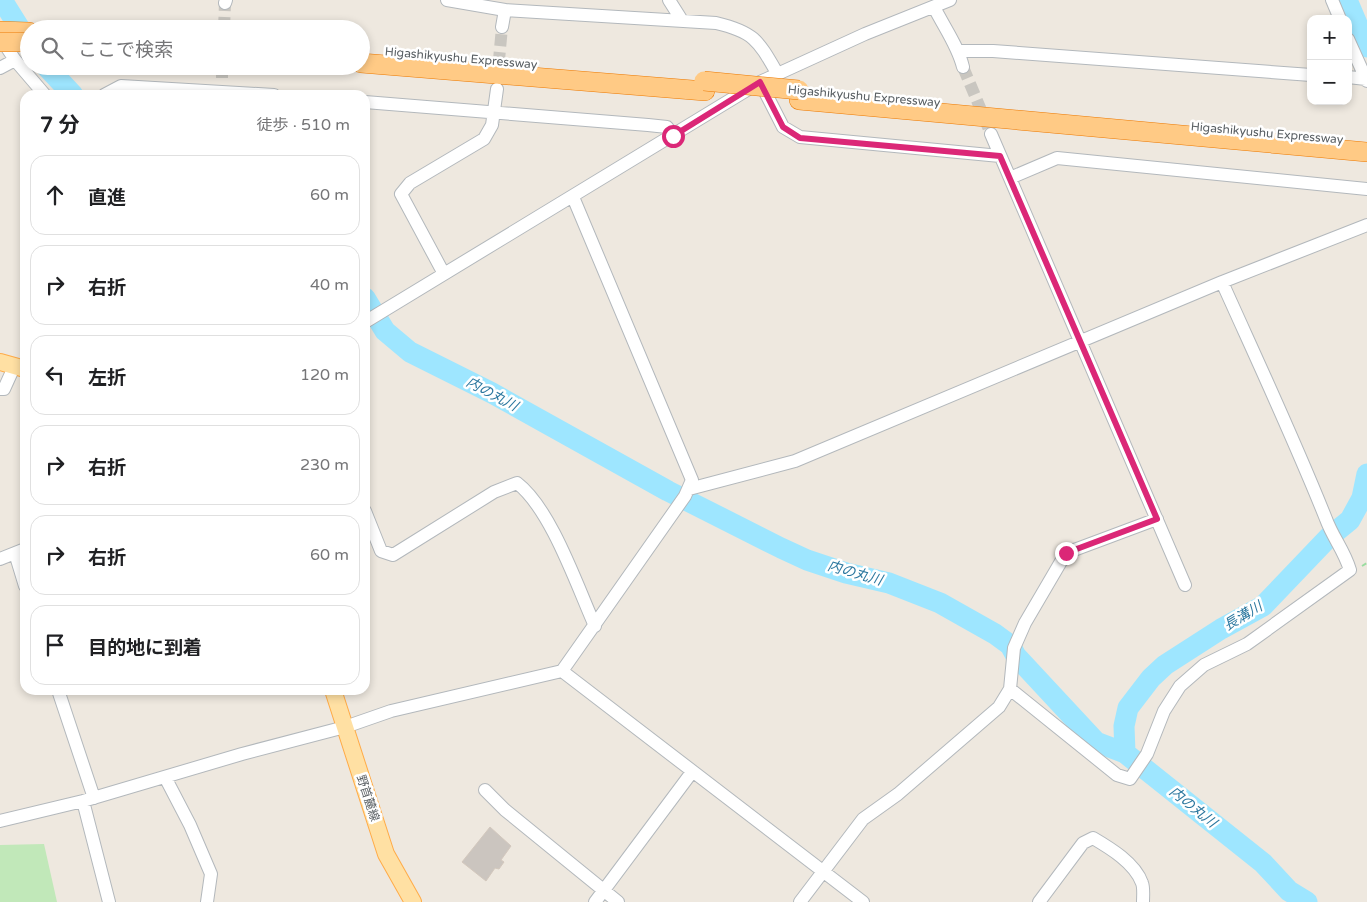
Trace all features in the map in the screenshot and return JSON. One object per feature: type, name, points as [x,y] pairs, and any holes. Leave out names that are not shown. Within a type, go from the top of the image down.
[{"type":"highway","points":[[0,32],[20,32]]},
{"type":"highway","points":[[0,42],[20,42]]},
{"type":"highway","name":"Higashikyushu Expressway","points":[[370,51],[704,86],[1326,144],[1367,152]]},
{"type":"highway","name":"Higashikyushu Expressway","points":[[370,64],[704,86]]},
{"type":"highway","name":"Higashikyushu Expressway","points":[[1326,144],[1367,142]]},
{"type":"main road","name":"野首麓線","points":[[335,695],[386,854],[413,902]]},
{"type":"street","points":[[447,0],[504,10],[681,19],[740,28],[752,36],[762,48],[776,73]]},
{"type":"street","points":[[669,0],[681,19]]},
{"type":"street","points":[[370,319],[776,73],[950,0]]},
{"type":"street","points":[[1332,0],[1338,15]]},
{"type":"street","points":[[934,7],[950,39],[959,52],[963,67]]},
{"type":"street","points":[[502,27],[504,10]]},
{"type":"street","points":[[0,37],[20,66]]},
{"type":"street","points":[[1352,48],[1366,80]]},
{"type":"street","points":[[959,52],[993,51],[1307,75]]},
{"type":"street","points":[[0,68],[15,60]]},
{"type":"street","points":[[28,75],[41,90]]},
{"type":"street","points":[[221,90],[222,78]]},
{"type":"street","points":[[1352,78],[1366,80]]},
{"type":"street","points":[[760,82],[783,127],[800,138],[1000,156]]},
{"type":"street","points":[[113,90],[121,86],[201,90]]},
{"type":"street","points":[[444,274],[401,194],[410,183],[484,139],[492,125],[497,89]]},
{"type":"street","points":[[370,102],[495,111],[667,127],[673,136]]},
{"type":"street","points":[[991,134],[1185,585]]},
{"type":"street","points":[[1010,178],[1057,158],[1367,189]]},
{"type":"street","points":[[0,821],[89,800],[345,727],[391,711],[562,671],[689,489],[692,480],[572,197]]},
{"type":"street","points":[[689,489],[795,461],[1081,340],[1367,225]]},
{"type":"street","points":[[1010,688],[1117,775],[1130,779],[1147,754],[1164,712],[1180,686],[1204,665],[1247,644],[1350,570],[1344,550],[1329,527],[1302,459],[1222,282]]},
{"type":"street","points":[[0,389],[4,389],[13,366]]},
{"type":"street","points":[[370,524],[381,552],[393,555],[494,492],[517,483],[527,491],[552,530],[595,626]]},
{"type":"street","points":[[800,902],[863,818],[898,794],[999,707],[1010,688],[1014,648],[1025,623],[1066,553],[1157,519]]},
{"type":"street","points":[[0,559],[20,551]]},
{"type":"street","points":[[562,671],[863,902]]},
{"type":"street","points":[[59,695],[89,800],[109,902]]},
{"type":"street","points":[[595,902],[692,772]]},
{"type":"street","points":[[165,777],[190,825],[211,874],[207,902]]},
{"type":"street","points":[[485,790],[505,810],[618,902]]},
{"type":"street","points":[[1039,902],[1083,843],[1093,838],[1108,847],[1135,871],[1142,883],[1144,902]]},
{"type":"green space","points":[[44,844],[57,902],[0,902],[0,845]]},
{"type":"building","points":[[490,827],[511,846],[501,860],[504,862],[499,869],[495,868],[486,881],[462,862]]},
{"type":"waterway","name":"内の丸川","points":[[2,0],[20,29]]},
{"type":"waterway","name":"長溝川","points":[[1347,0],[1367,47]]},
{"type":"waterway","name":"内の丸川","points":[[54,75],[68,90]]},
{"type":"waterway","name":"内の丸川","points":[[370,306],[385,331],[410,352],[492,393],[668,491],[807,560],[846,573],[889,583],[940,603],[995,634],[1010,645],[1016,656],[1096,742],[1125,753],[1263,863],[1289,891],[1307,902]]},
{"type":"waterway","name":"長溝川","points":[[1125,753],[1124,726],[1128,708],[1151,678],[1165,665],[1221,629],[1263,606],[1328,538],[1350,520],[1362,498],[1367,474]]},
{"type":"tunnel","points":[[224,20],[225,3]]},
{"type":"tunnel","points":[[497,82],[502,27]]},
{"type":"tunnel","points":[[963,67],[991,134]]},
{"type":"route","points":[[673,136],[712,114],[760,82],[783,127],[800,138],[1000,156],[1157,519],[1066,553]]}]
